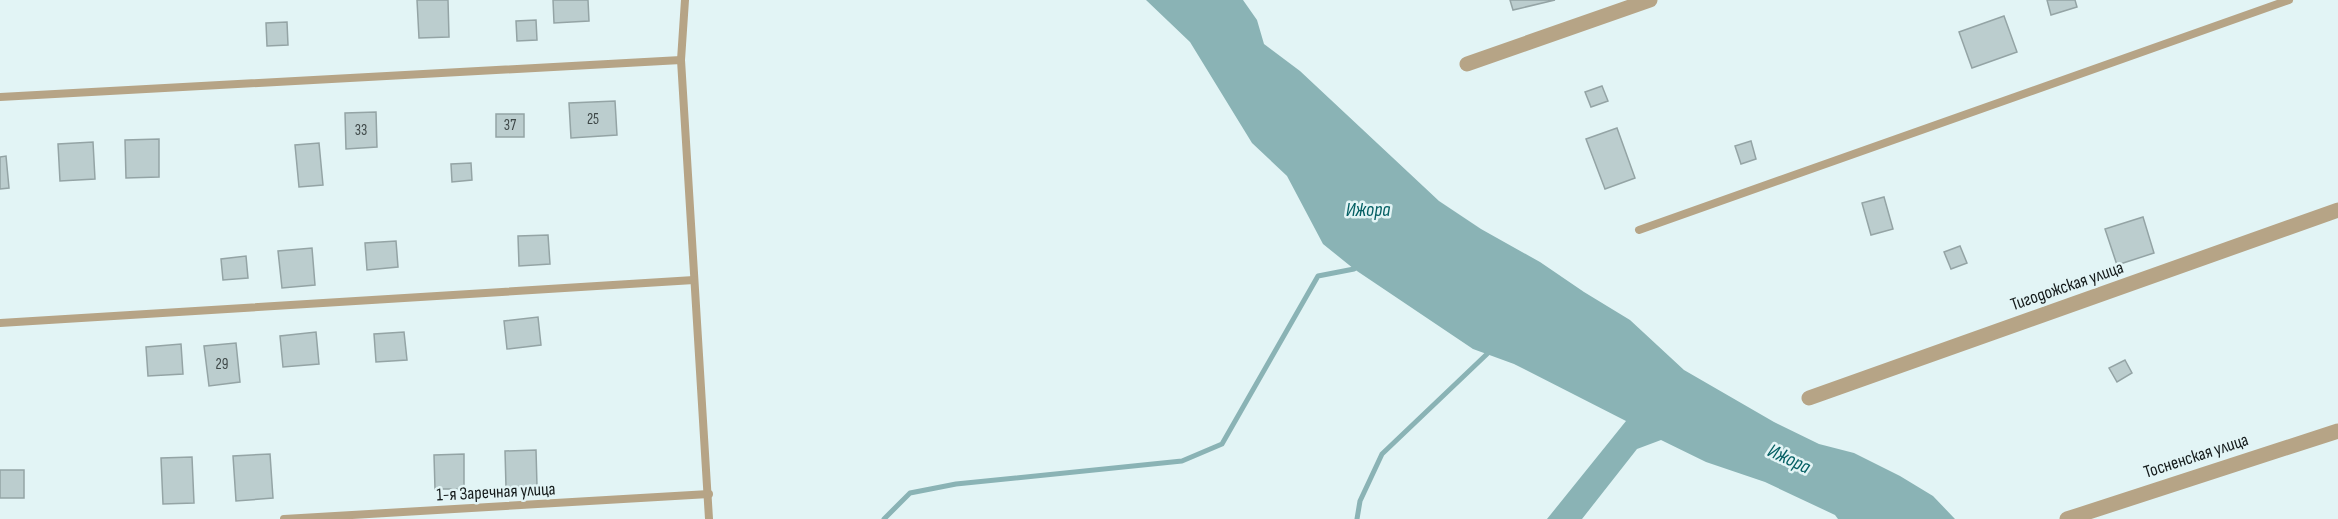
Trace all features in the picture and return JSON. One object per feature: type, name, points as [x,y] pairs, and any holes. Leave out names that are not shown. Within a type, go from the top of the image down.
[{"type":"street","points":[[1467,64],[1650,0]]},
{"type":"street","name":"Тигодожская улица","points":[[1809,398],[2338,210]]},
{"type":"street","name":"Тосненская улица","points":[[2067,519],[2338,431]]},
{"type":"lane","points":[[685,0],[681,60],[710,519]]},
{"type":"lane","points":[[1639,230],[2289,0]]},
{"type":"lane","points":[[0,97],[681,60]]},
{"type":"lane","points":[[0,323],[694,280]]},
{"type":"lane","name":"1-я Заречная улица","points":[[284,519],[709,494]]},
{"type":"water","name":"Ижора","points":[[1146,0],[1243,0],[1257,20],[1264,44],[1300,71],[1439,201],[1630,320],[1684,370],[1774,422],[1819,444],[1854,453],[1900,476],[1933,496],[1955,519],[1838,519],[1835,515],[1765,482],[1706,462],[1661,440],[1637,449],[1582,519],[1547,519],[1626,421],[1514,364],[1473,349],[1354,269],[1323,244],[1287,176],[1252,143],[1190,42]]},
{"type":"building","points":[[417,0],[448,0],[449,37],[419,38]]},
{"type":"building","points":[[553,0],[588,0],[589,21],[554,23]]},
{"type":"building","points":[[1510,0],[1555,0],[1513,10]]},
{"type":"building","points":[[2047,0],[2075,0],[2077,7],[2051,15]]},
{"type":"building","points":[[2004,16],[2017,52],[1972,68],[1959,32]]},
{"type":"building","points":[[536,20],[537,40],[517,41],[516,21]]},
{"type":"building","points":[[287,22],[288,45],[267,46],[266,23]]},
{"type":"building","points":[[1602,86],[1608,101],[1591,107],[1585,92]]},
{"type":"building","points":[[615,101],[617,135],[571,138],[569,103]]},
{"type":"building","points":[[376,112],[377,147],[346,149],[345,113]]},
{"type":"building","points":[[496,114],[524,114],[524,137],[496,137]]},
{"type":"building","points":[[1617,128],[1635,178],[1605,189],[1586,139]]},
{"type":"building","points":[[159,139],[159,177],[126,178],[125,140]]},
{"type":"building","points":[[1751,141],[1756,159],[1741,164],[1735,146]]},
{"type":"building","points":[[93,142],[95,179],[60,181],[58,144]]},
{"type":"building","points":[[319,143],[323,185],[299,187],[295,145]]},
{"type":"building","points":[[6,156],[9,188],[0,189],[0,157]]},
{"type":"building","points":[[471,163],[472,180],[452,182],[451,164]]},
{"type":"building","points":[[1884,197],[1893,229],[1871,235],[1862,203]]},
{"type":"building","points":[[2143,217],[2154,253],[2117,265],[2105,229]]},
{"type":"building","points":[[548,235],[550,264],[519,266],[518,236]]},
{"type":"building","points":[[396,241],[398,267],[367,270],[365,243]]},
{"type":"building","points":[[1960,246],[1967,263],[1951,269],[1944,252]]},
{"type":"building","points":[[312,248],[315,285],[282,288],[278,251]]},
{"type":"building","points":[[246,256],[248,278],[223,280],[221,259]]},
{"type":"building","points":[[538,317],[541,345],[507,349],[504,321]]},
{"type":"building","points":[[316,332],[319,364],[283,367],[280,336]]},
{"type":"building","points":[[404,332],[407,360],[376,362],[374,334]]},
{"type":"building","points":[[236,343],[240,382],[209,386],[204,346]]},
{"type":"building","points":[[181,344],[183,374],[148,376],[146,347]]},
{"type":"building","points":[[2125,360],[2132,373],[2117,382],[2109,368]]},
{"type":"building","points":[[536,450],[537,486],[506,487],[505,451]]},
{"type":"building","points":[[270,454],[273,498],[236,501],[233,456]]},
{"type":"building","points":[[464,454],[464,489],[435,489],[434,455]]},
{"type":"building","points":[[192,457],[194,503],[163,504],[161,458]]},
{"type":"building","points":[[0,470],[24,470],[24,498],[0,498]]},
{"type":"waterway","points":[[884,519],[910,493],[956,484],[1182,461],[1222,444],[1318,276],[1354,269]]},
{"type":"waterway","points":[[1357,519],[1360,501],[1382,454],[1487,354]]}]
